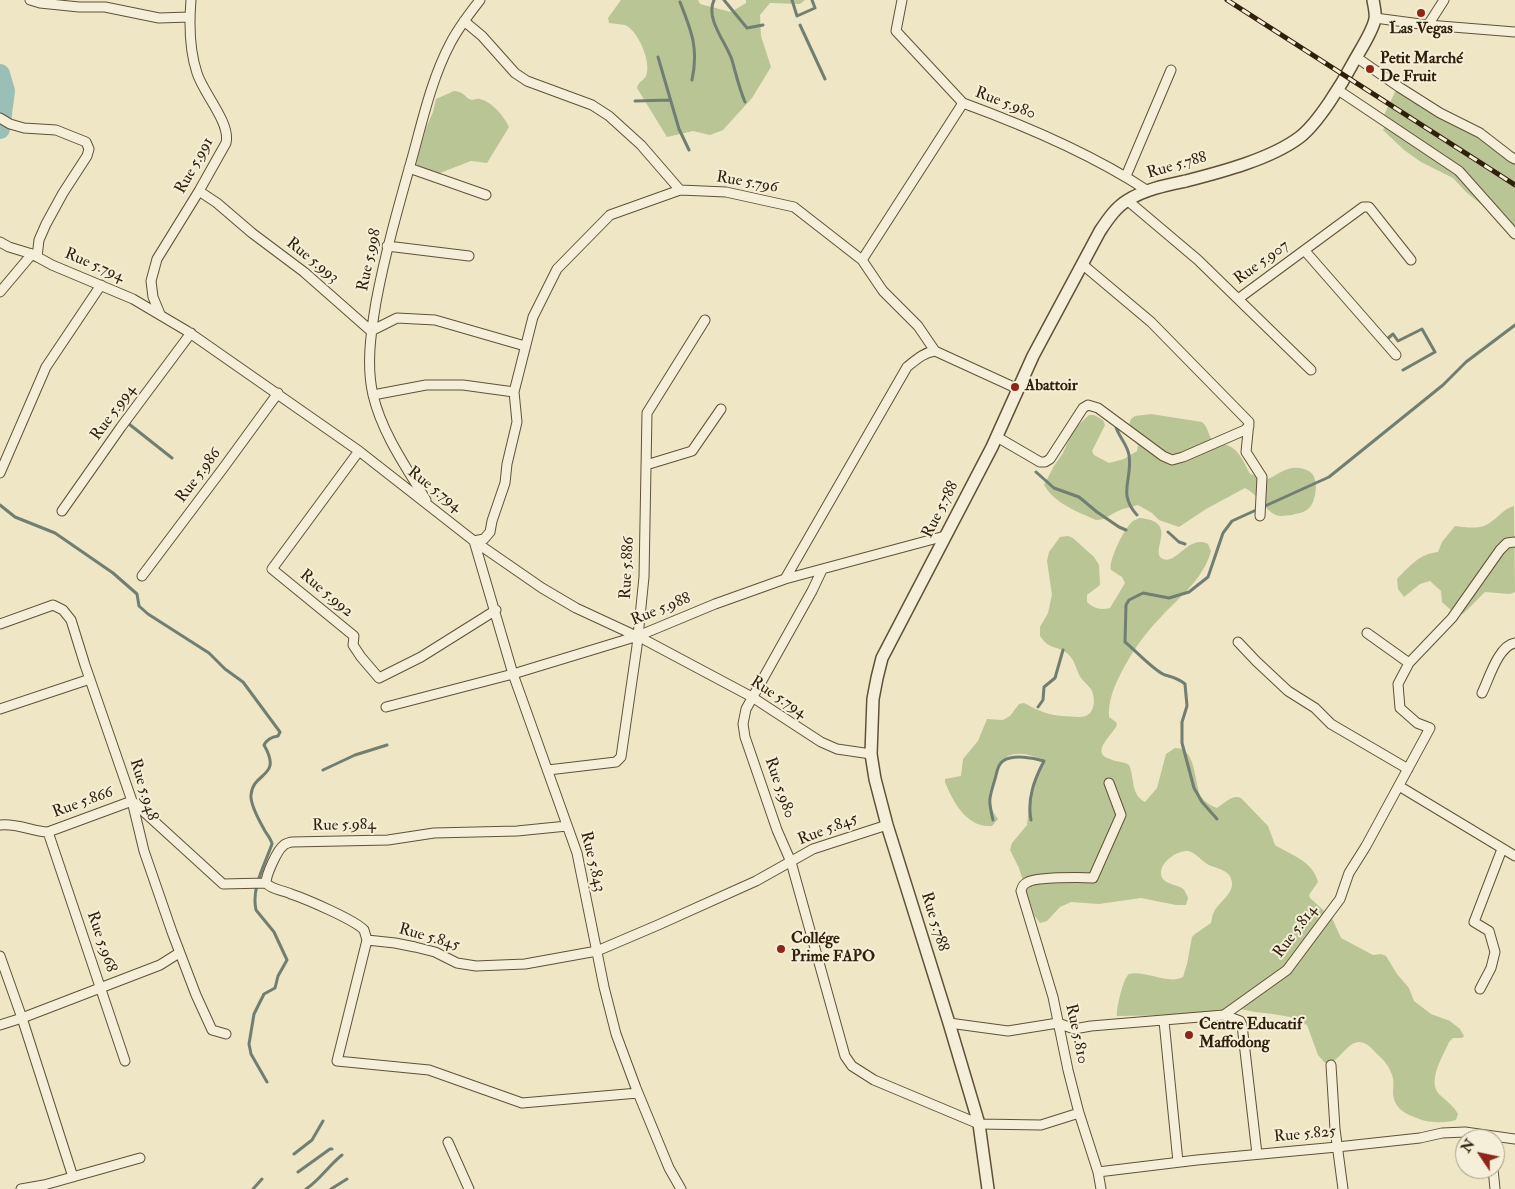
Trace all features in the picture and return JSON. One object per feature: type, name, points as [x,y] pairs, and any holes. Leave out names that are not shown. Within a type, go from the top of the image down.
[{"type":"street","points":[[30,0],[40,3],[79,7],[105,7],[158,18],[190,16]]},
{"type":"street","name":"Rue 5.991","points":[[160,314],[153,297],[151,281],[157,259],[199,191],[228,136],[203,89],[191,52],[190,16],[192,0]]},
{"type":"street","name":"Rue 5.998","points":[[428,504],[380,418],[373,394],[370,369],[371,331],[387,246],[440,67],[450,43],[480,0]]},
{"type":"street","points":[[902,0],[896,31],[963,103]]},
{"type":"street","points":[[1373,0],[1376,18],[1428,25],[1515,32]]},
{"type":"street","points":[[1428,25],[1444,0]]},
{"type":"street","name":"Rue 5.788","points":[[988,1189],[979,1124],[950,1023],[887,825],[875,779],[871,754],[873,699],[882,658],[997,437],[1038,348],[1082,264],[1109,219],[1127,200],[1148,191],[1250,162],[1294,141],[1310,127],[1338,90],[1376,18]]},
{"type":"street","points":[[464,21],[482,36],[515,73],[527,81],[592,105],[609,116],[641,145],[680,190]]},
{"type":"street","points":[[1356,57],[1440,113],[1480,133],[1511,158],[1515,159]]},
{"type":"street","points":[[1126,176],[1171,70]]},
{"type":"street","points":[[1338,90],[1459,172],[1515,234]]},
{"type":"street","name":"Rue 5.980","points":[[862,260],[963,103],[1010,120],[1126,176],[1148,191]]},
{"type":"street","points":[[0,118],[10,124],[24,128],[56,130],[86,142],[89,149],[87,156],[46,224],[35,256],[0,292]]},
{"type":"street","points":[[409,168],[486,195]]},
{"type":"street","name":"Rue 5.796","points":[[474,541],[484,538],[490,532],[505,483],[507,464],[517,422],[514,392],[533,318],[557,269],[610,215],[680,190],[726,192],[794,207],[862,260],[884,291],[918,326],[935,351]]},
{"type":"street","name":"Rue 5.993","points":[[199,191],[304,272],[371,331]]},
{"type":"street","name":"Rue 5.907","points":[[1127,200],[1198,260],[1238,299],[1306,251],[1363,207],[1369,207],[1411,260]]},
{"type":"street","points":[[0,242],[35,256]]},
{"type":"street","points":[[387,246],[469,256]]},
{"type":"street","points":[[1306,251],[1396,355]]},
{"type":"street","name":"Rue 5.794","points":[[35,256],[133,299],[191,333],[359,451],[505,564],[576,608],[638,636],[752,698],[821,742],[837,749],[871,754]]},
{"type":"street","points":[[1082,264],[1151,322],[1246,418],[1249,426],[1246,452],[1262,477],[1260,516]]},
{"type":"street","points":[[0,473],[46,367],[101,285]]},
{"type":"street","points":[[1238,299],[1311,370]]},
{"type":"street","points":[[371,331],[398,318],[435,320],[525,346]]},
{"type":"street","name":"Rue 5.886","points":[[548,770],[603,764],[619,760],[638,636],[644,577],[647,413],[705,320]]},
{"type":"street","name":"Rue 5.994","points":[[62,511],[121,427],[191,333]]},
{"type":"street","points":[[786,579],[908,367],[920,356],[935,351],[1018,389]]},
{"type":"street","points":[[373,394],[426,384],[464,385],[514,392]]},
{"type":"street","name":"Rue 5.986","points":[[142,576],[278,393]]},
{"type":"street","points":[[997,437],[1040,462],[1045,462],[1050,459],[1083,408],[1088,406],[1098,408],[1163,456],[1172,460],[1236,434],[1249,426]]},
{"type":"street","points":[[646,465],[692,451],[721,409]]},
{"type":"street","name":"Rue 5.992","points":[[359,451],[272,569],[354,636],[353,645],[379,678],[421,656],[496,610]]},
{"type":"street","name":"Rue 5.988","points":[[386,707],[514,674],[638,636],[715,604],[786,579],[946,536]]},
{"type":"street","name":"Rue 5.843","points":[[474,541],[514,674],[576,853],[604,988],[616,1034],[669,1168],[681,1189]]},
{"type":"street","points":[[1367,633],[1408,663],[1452,618],[1500,550],[1507,543],[1515,542]]},
{"type":"street","name":"Rue 5.980","points":[[822,570],[743,715],[745,737],[777,830],[791,862],[837,1032],[848,1061],[874,1080],[979,1124]]},
{"type":"street","name":"Rue 5.948","points":[[0,624],[53,605],[59,606],[71,620],[132,801],[144,851],[179,953],[212,1030],[226,1034]]},
{"type":"street","points":[[1238,642],[1288,691],[1316,708],[1331,724],[1408,769]]},
{"type":"street","points":[[1482,693],[1502,651],[1515,643]]},
{"type":"street","name":"Rue 5.814","points":[[950,1023],[1008,1031],[1058,1023],[1074,1029],[1090,1026],[1224,1015],[1287,970],[1340,899],[1349,873],[1366,846],[1430,728],[1417,723],[1400,708],[1398,684],[1408,663]]},
{"type":"street","points":[[0,709],[90,679]]},
{"type":"street","name":"Rue 5.810","points":[[1101,1189],[1098,1172],[1079,1113],[1043,960],[1021,892],[1023,885],[1036,879],[1093,878],[1121,815],[1110,783]]},
{"type":"street","points":[[1399,786],[1515,856]]},
{"type":"street","name":"Rue 5.866","points":[[0,825],[16,825],[38,832],[48,832],[132,801],[223,884],[266,883]]},
{"type":"street","name":"Rue 5.845","points":[[367,940],[415,947],[435,952],[457,963],[476,966],[525,964],[597,950],[756,881],[813,848],[887,825]]},
{"type":"street","name":"Rue 5.984","points":[[266,883],[266,878],[279,850],[284,844],[292,842],[388,840],[434,833],[517,831],[567,826]]},
{"type":"street","name":"Rue 5.968","points":[[48,832],[124,1061]]},
{"type":"street","points":[[1480,989],[1491,968],[1495,952],[1489,931],[1474,922],[1502,849]]},
{"type":"street","points":[[266,883],[269,886],[292,894],[351,921],[364,930],[367,940],[337,1061],[429,1070],[522,1103],[638,1093]]},
{"type":"street","points":[[0,1025],[166,963],[179,953]]},
{"type":"street","points":[[0,956],[73,1177]]},
{"type":"street","points":[[1224,1015],[1240,1021],[1242,1025],[1257,1154]]},
{"type":"street","points":[[1164,1021],[1178,1162]]},
{"type":"street","points":[[1331,1065],[1337,1148],[1343,1189]]},
{"type":"street","points":[[979,1124],[1041,1125],[1079,1113]]},
{"type":"street","name":"Rue 5.825","points":[[1098,1172],[1257,1154],[1337,1148],[1455,1133]]},
{"type":"street","points":[[448,1142],[469,1189]]},
{"type":"street","points":[[21,1189],[45,1187],[140,1158]]},
{"type":"green space","points":[[621,0],[698,0],[700,4],[731,12],[746,3],[746,0],[805,0],[800,4],[770,3],[760,15],[761,36],[771,67],[752,98],[723,130],[710,135],[693,131],[667,137],[637,88],[638,84],[646,76],[647,70],[645,55],[639,40],[635,33],[625,25],[609,23],[608,18]]},
{"type":"green space","points":[[1396,90],[1470,130],[1515,160],[1515,232],[1466,192],[1453,178],[1421,162],[1404,150],[1383,130],[1389,119],[1384,115]]},
{"type":"green space","points":[[454,91],[472,100],[479,99],[489,103],[501,114],[509,127],[487,163],[471,161],[440,173],[429,174],[421,171],[416,164],[426,128],[436,99]]},
{"type":"green space","points":[[1151,414],[1202,422],[1214,442],[1229,446],[1237,452],[1250,474],[1268,479],[1292,468],[1301,468],[1309,471],[1315,478],[1316,487],[1315,497],[1311,505],[1301,513],[1278,516],[1268,510],[1254,494],[1245,488],[1206,509],[1179,527],[1159,520],[1152,513],[1138,505],[1096,520],[1060,502],[1048,491],[1044,485],[1054,466],[1063,453],[1074,429],[1089,415],[1094,415],[1103,420],[1105,425],[1092,451],[1094,455],[1109,463],[1124,459],[1137,451],[1138,446],[1128,428],[1131,419],[1135,416]]},
{"type":"green space","points":[[1514,506],[1515,592],[1510,594],[1485,592],[1463,614],[1453,612],[1442,602],[1441,591],[1430,581],[1420,584],[1404,597],[1398,589],[1397,579],[1420,558],[1438,552],[1442,542],[1455,526],[1473,528],[1484,526]]},
{"type":"green space","points":[[1139,518],[1151,520],[1161,530],[1159,555],[1163,559],[1173,558],[1189,546],[1201,542],[1208,544],[1211,551],[1197,579],[1149,630],[1118,678],[1109,705],[1109,717],[1117,725],[1104,743],[1102,752],[1104,756],[1129,765],[1137,795],[1145,802],[1157,788],[1166,754],[1175,748],[1182,749],[1191,760],[1199,791],[1204,801],[1217,808],[1232,798],[1241,798],[1268,826],[1275,845],[1301,859],[1311,868],[1318,882],[1309,895],[1310,898],[1332,918],[1341,938],[1373,955],[1381,954],[1386,956],[1397,974],[1409,988],[1414,1001],[1431,1014],[1450,1021],[1460,1029],[1464,1036],[1462,1038],[1453,1038],[1449,1042],[1435,1076],[1436,1089],[1458,1114],[1456,1120],[1443,1122],[1426,1121],[1412,1116],[1399,1108],[1394,1099],[1393,1078],[1388,1067],[1364,1043],[1353,1043],[1335,1060],[1325,1063],[1318,1055],[1307,1025],[1290,1017],[1240,1009],[1191,1015],[1117,1016],[1122,987],[1129,974],[1142,974],[1164,979],[1183,977],[1192,937],[1211,923],[1216,909],[1228,895],[1232,887],[1229,875],[1207,864],[1193,853],[1188,851],[1179,852],[1166,861],[1161,874],[1166,882],[1184,890],[1188,898],[1186,905],[1176,905],[1141,898],[1099,904],[1071,902],[1060,907],[1047,921],[1040,923],[1034,915],[1019,868],[1010,850],[1012,843],[1027,825],[1030,796],[1042,764],[1042,759],[1021,754],[1008,756],[1001,763],[989,794],[991,807],[998,819],[992,826],[983,826],[975,823],[962,812],[952,798],[945,779],[961,776],[963,759],[978,741],[987,719],[1003,720],[1010,716],[1019,704],[1024,703],[1044,712],[1070,717],[1084,717],[1091,712],[1094,703],[1093,694],[1081,678],[1072,659],[1064,651],[1047,644],[1040,636],[1040,627],[1048,613],[1052,595],[1047,561],[1049,552],[1060,537],[1068,536],[1073,538],[1094,557],[1099,565],[1100,585],[1087,595],[1087,602],[1098,608],[1110,608],[1125,583],[1122,577],[1111,570],[1112,560],[1117,545],[1125,531],[1132,522]]},
{"type":"waterway","points":[[714,0],[712,7],[714,23],[732,60],[745,102]]},
{"type":"waterway","points":[[724,0],[747,28],[763,25]]},
{"type":"waterway","points":[[792,0],[797,16],[815,8],[812,0]]},
{"type":"waterway","points":[[680,2],[693,40],[695,58],[692,80]]},
{"type":"waterway","points":[[800,25],[825,79]]},
{"type":"waterway","points":[[658,57],[679,129],[689,150]]},
{"type":"waterway","points":[[0,74],[5,91],[0,129]]},
{"type":"waterway","points":[[635,101],[670,100]]},
{"type":"waterway","points":[[1217,819],[1202,802],[1194,788],[1182,743],[1182,722],[1187,706],[1185,684],[1156,670],[1125,642],[1126,605],[1129,600],[1143,593],[1169,598],[1189,592],[1208,577],[1223,533],[1232,521],[1329,477],[1443,385],[1466,362],[1515,325]]},
{"type":"waterway","points":[[1386,340],[1393,334],[1398,341],[1422,329],[1435,352],[1403,370]]},
{"type":"waterway","points":[[129,424],[172,458]]},
{"type":"waterway","points":[[1116,427],[1127,447],[1129,455],[1127,493],[1131,507],[1137,515]]},
{"type":"waterway","points":[[1036,472],[1054,488],[1079,497],[1097,512],[1126,530]]},
{"type":"waterway","points":[[0,505],[15,517],[55,533],[113,573],[137,594],[139,606],[148,614],[209,653],[225,669],[243,682],[280,732],[278,736],[270,739],[264,745],[269,756],[269,769],[253,787],[251,795],[252,804],[272,844],[255,893],[256,910],[274,932],[287,960],[278,976],[275,988],[264,994],[254,1014],[249,1044],[251,1054],[267,1082]]},
{"type":"waterway","points":[[1168,532],[1179,542],[1185,544]]},
{"type":"waterway","points":[[1038,707],[1043,700],[1044,687],[1055,678],[1063,650]]},
{"type":"waterway","points":[[323,770],[355,755],[387,745]]},
{"type":"waterway","points":[[993,820],[990,799],[998,767],[1003,761],[1018,757],[1044,761],[1032,790],[1031,820]]},
{"type":"waterway","points":[[294,1154],[312,1140],[323,1121]]},
{"type":"waterway","points":[[298,1172],[332,1149]]},
{"type":"waterway","points":[[306,1189],[342,1155]]},
{"type":"waterway","points":[[253,1189],[262,1179]]},
{"type":"waterway","points":[[331,1189],[347,1179]]},
{"type":"railway","points":[[1227,0],[1515,185]]},
{"type":"place","name":"Las Vegas","points":[[1421,13]]},
{"type":"place","name":"Petit Marché De Fruit","points":[[1370,69]]},
{"type":"place","name":"Abattoir","points":[[1015,387]]},
{"type":"place","name":"Collége Prime FAPO","points":[[781,949]]},
{"type":"place","name":"Centre Educatif Maffodong","points":[[1189,1035]]}]
